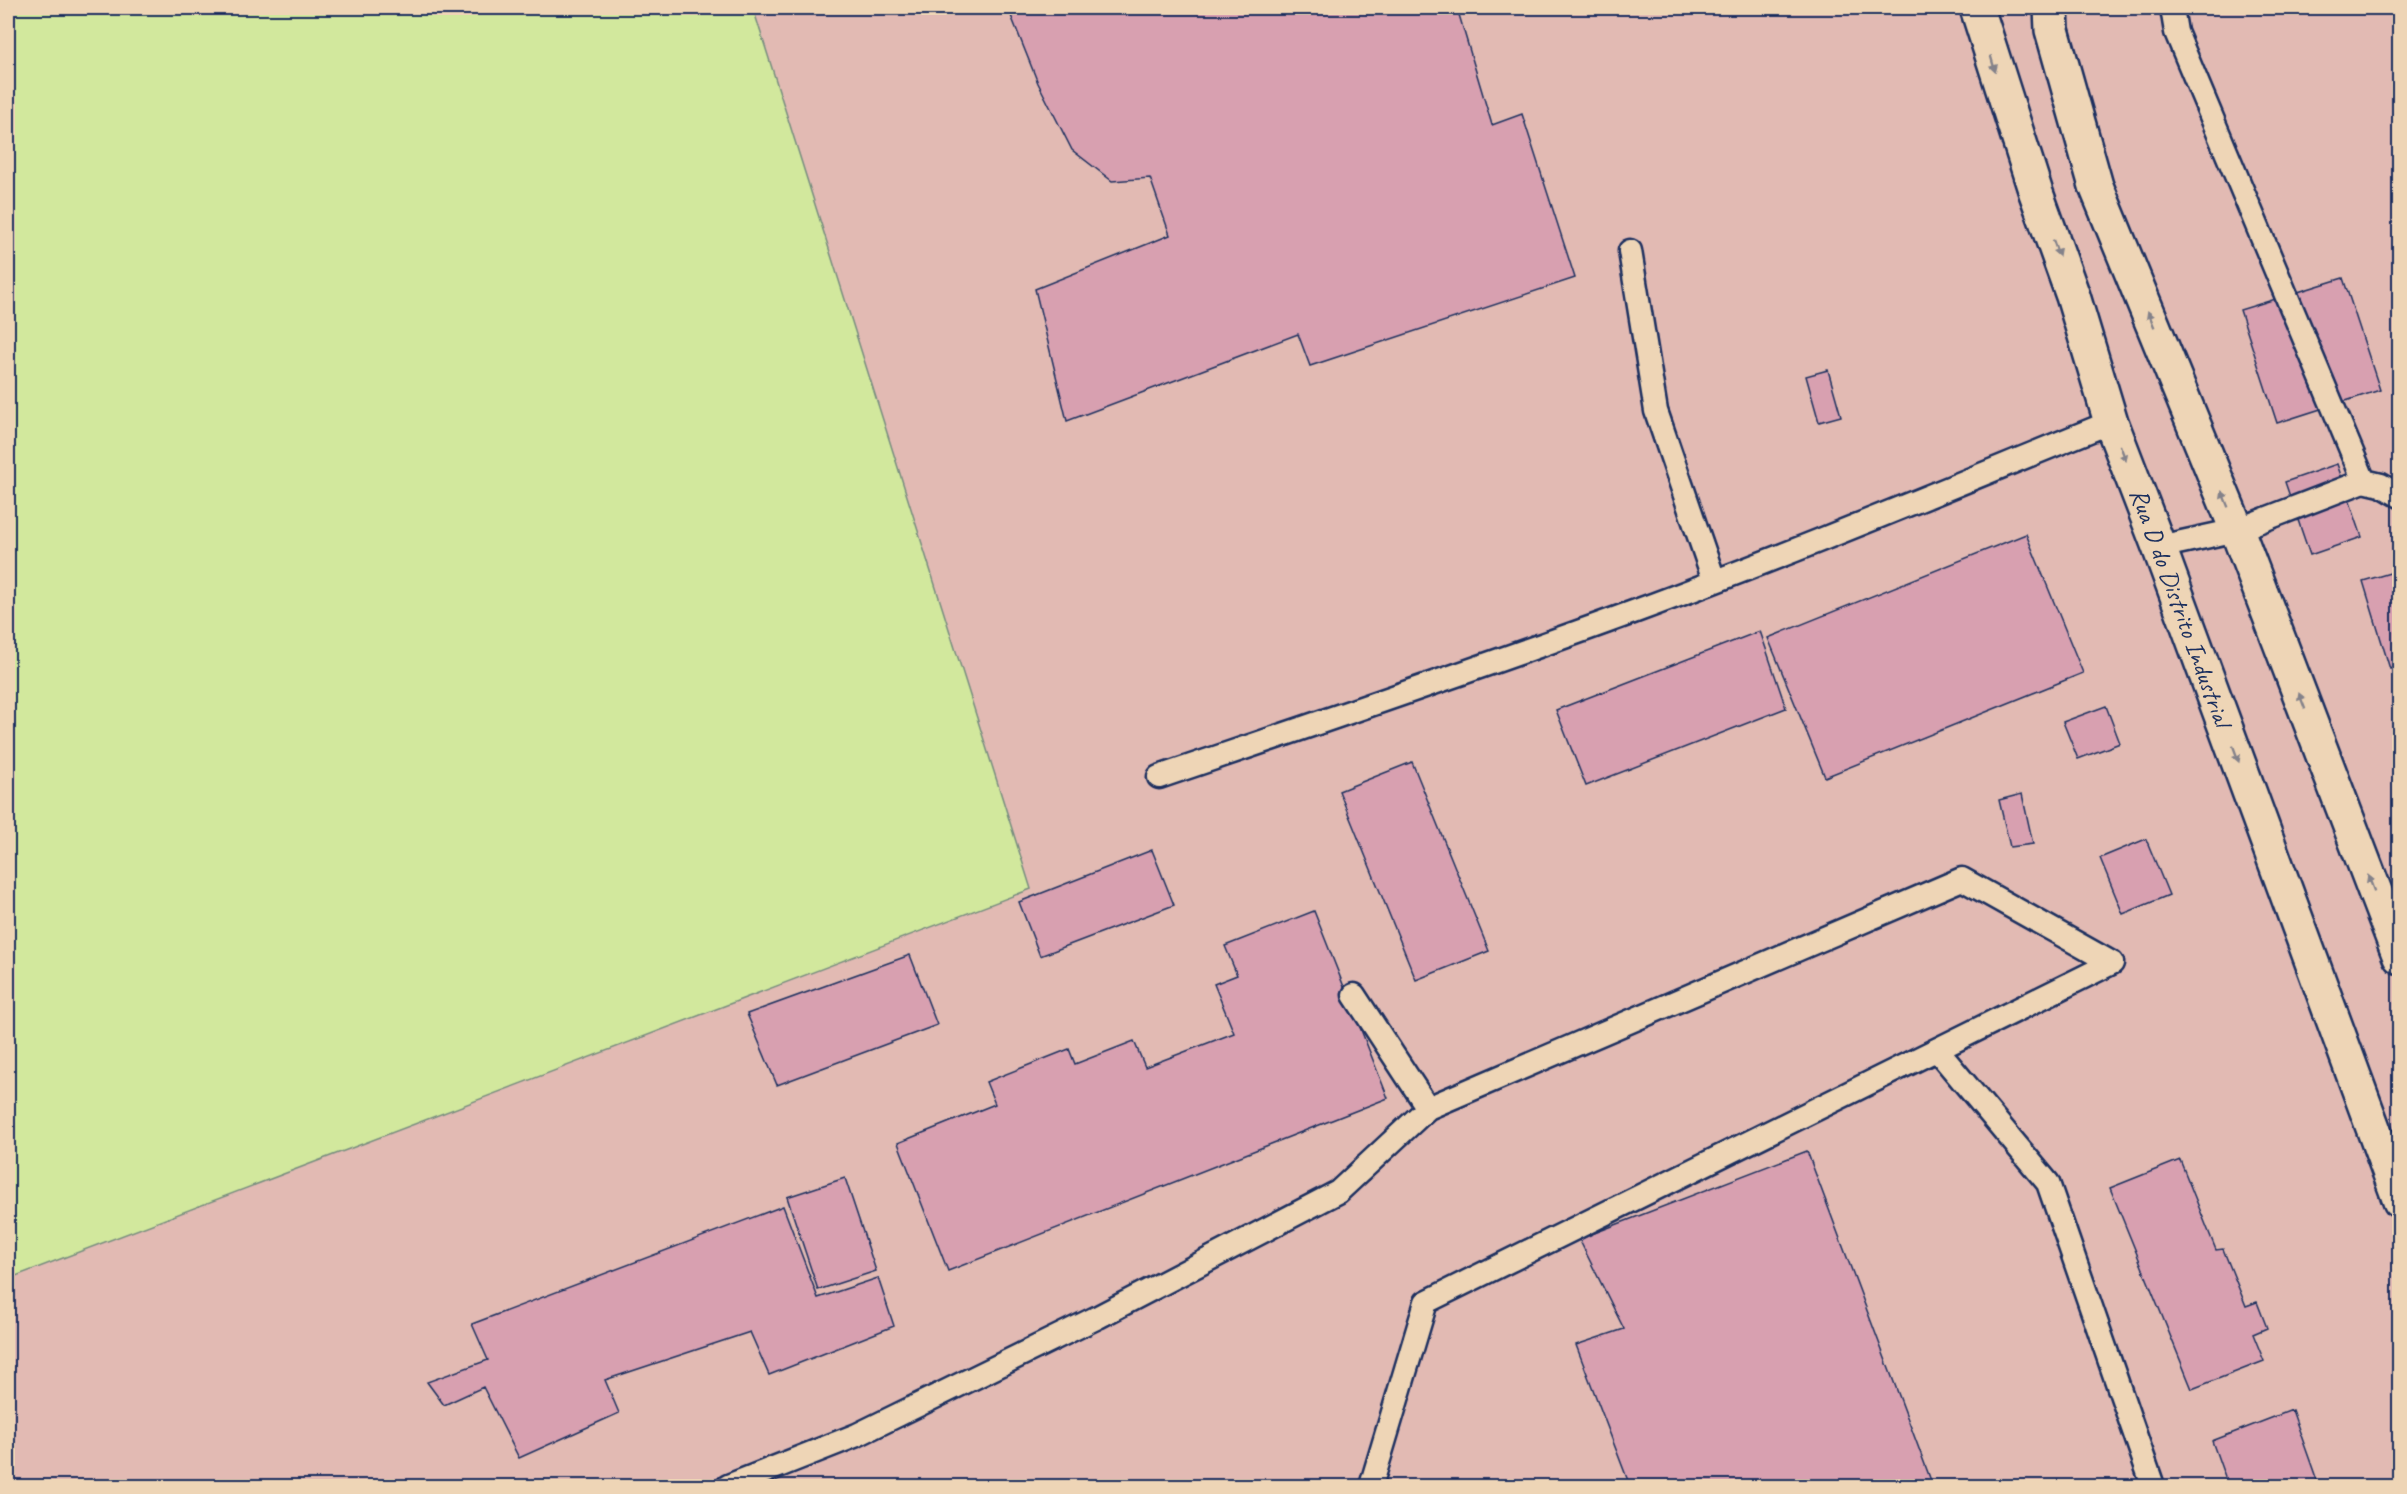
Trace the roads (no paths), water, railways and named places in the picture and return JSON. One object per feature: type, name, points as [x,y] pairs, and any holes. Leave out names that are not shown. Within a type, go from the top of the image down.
[{"type":"street","name":"Rua D do Distrito Industrial","points":[[1977,8],[2018,141],[2073,296],[2111,422],[2400,1201]]},
{"type":"street","points":[[2051,8],[2052,30],[2096,186],[2237,530],[2400,957]]},
{"type":"lane","points":[[2172,8],[2176,32],[2364,481]]},
{"type":"lane","points":[[1630,251],[1656,411],[1714,580]]},
{"type":"lane","points":[[1159,777],[1460,675],[1803,547],[2111,422]]},
{"type":"lane","points":[[2159,547],[2237,530],[2364,481],[2381,485],[2400,496]]},
{"type":"lane","points":[[728,1486],[857,1435],[1088,1322],[1338,1192],[1428,1108],[1962,879],[2112,963],[1426,1302],[1371,1486]]},
{"type":"lane","points":[[1354,995],[1428,1108]]},
{"type":"lane","points":[[1937,1050],[2048,1183],[2153,1486]]}]
